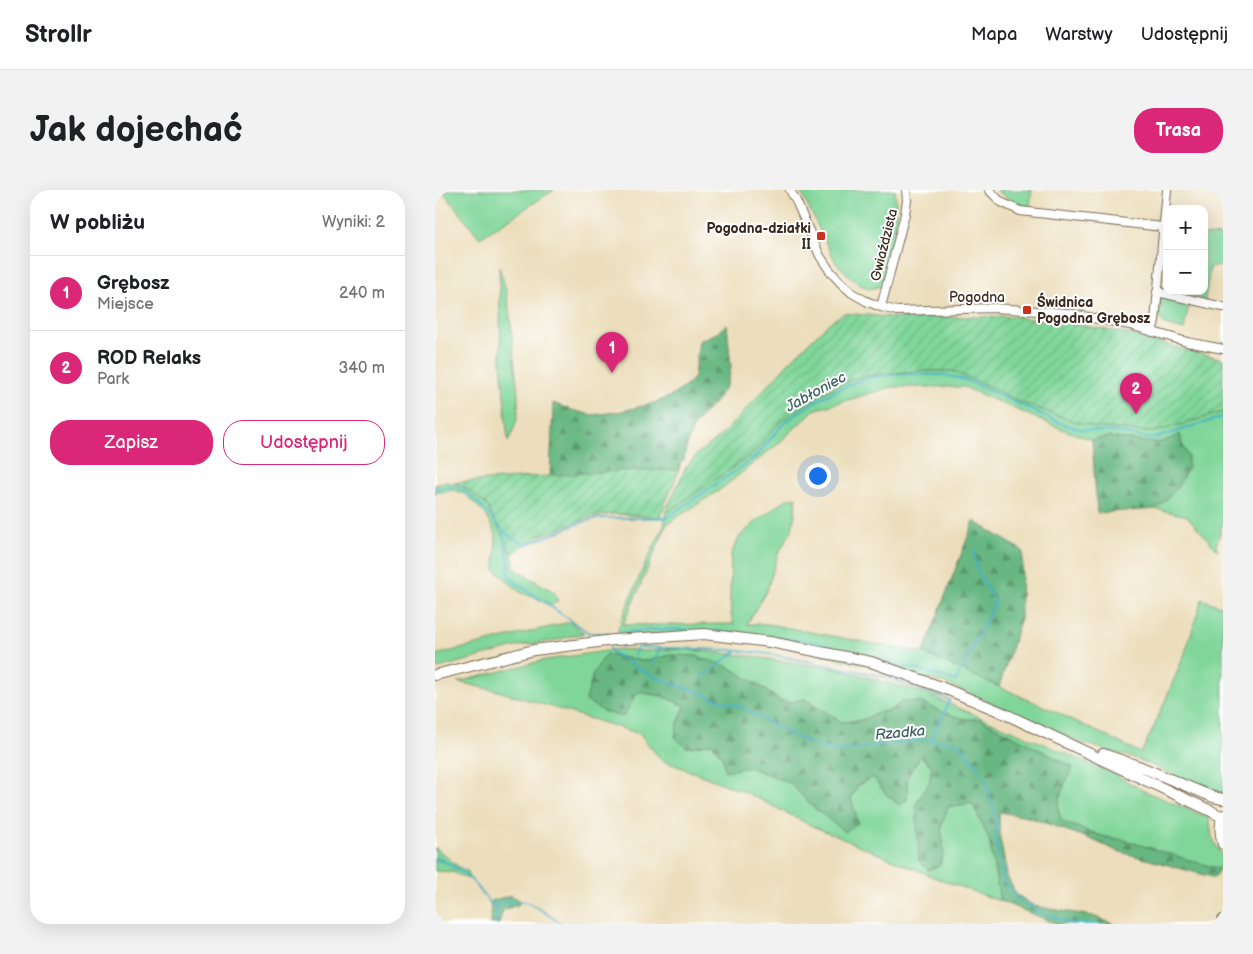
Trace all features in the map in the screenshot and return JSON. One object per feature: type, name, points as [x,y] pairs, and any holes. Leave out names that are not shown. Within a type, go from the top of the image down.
[{"type":"main road","points":[[435,675],[535,650],[614,640],[704,634],[770,642],[871,662],[941,687],[1001,712],[1211,810],[1222,816],[1220,835],[1223,844]]},
{"type":"main road","points":[[1073,746],[1123,760],[1223,799]]},
{"type":"main road","points":[[1222,924],[1223,920]]},
{"type":"street","name":"Pogodna","points":[[790,190],[820,256],[829,271],[852,293],[881,307],[897,310],[994,308],[1067,313],[1130,325],[1187,342],[1223,349]]},
{"type":"street","name":"Gwiaździsta","points":[[881,307],[905,214],[906,190]]},
{"type":"street","points":[[989,190],[1001,202],[1020,211],[1163,227],[1155,321],[1152,332]]},
{"type":"street","points":[[1165,205],[1167,190]]},
{"type":"street","points":[[1157,292],[1223,307]]},
{"type":"green space","points":[[448,190],[554,190],[480,238],[444,193]]},
{"type":"green space","points":[[800,190],[895,190],[897,216],[882,286],[869,289],[857,283],[836,263]]},
{"type":"green space","points":[[996,190],[1032,190],[1030,207],[1012,201]]},
{"type":"green space","points":[[1208,235],[1223,236],[1223,266],[1210,267],[1208,280]]},
{"type":"green space","points":[[499,267],[506,289],[518,399],[517,420],[508,442],[501,361]]},
{"type":"green space","points":[[1161,295],[1189,303],[1184,330],[1165,325],[1159,317]]},
{"type":"green space","points":[[1186,295],[1206,295],[1205,300]]},
{"type":"green space","points":[[844,313],[900,318],[1017,316],[1129,334],[1223,359],[1223,412],[1158,431],[1148,432],[1095,427],[1017,401],[993,388],[952,371],[877,374],[852,379],[820,395],[781,421],[751,455],[666,513],[686,467],[697,454],[718,438],[792,359],[829,323]]},
{"type":"green space","points":[[727,324],[731,368],[727,384],[719,397],[694,425],[684,460],[680,464],[679,470],[619,471],[550,477],[553,403],[571,410],[593,415],[622,411],[654,403],[673,395],[686,386],[694,377],[699,341],[719,332]]},
{"type":"green space","points":[[952,371],[993,388],[1017,401],[1095,427],[1148,432],[1158,431],[1223,412],[1223,522],[1216,546],[1218,551],[1187,516],[1156,509],[1178,486],[1188,456],[1182,444],[1180,434],[1165,441],[1155,443],[1109,437],[1092,440],[1059,428],[964,387],[892,387],[814,410],[779,443],[721,489],[667,524],[623,625],[734,624],[731,615],[730,599],[731,554],[740,536],[759,519],[787,499],[796,497],[792,530],[778,554],[767,590],[747,624],[768,624],[923,653],[1052,710],[1141,753],[1185,653],[1202,599],[1223,607],[1223,795],[1140,760],[1082,743],[944,683],[721,632],[619,636],[618,628],[644,566],[664,526],[666,513],[751,455],[781,421],[820,395],[852,379],[877,374]]},
{"type":"green space","points":[[1180,434],[1182,444],[1188,456],[1188,468],[1178,486],[1168,498],[1156,509],[1097,513],[1092,440],[1109,437],[1155,443],[1165,441]]},
{"type":"green space","points":[[679,470],[660,517],[615,514],[593,516],[536,537],[512,554],[486,504],[464,487],[455,483],[619,471]]},
{"type":"green space","points":[[446,482],[464,487],[486,504],[512,554],[514,563],[512,567],[554,592],[558,601],[552,605],[520,592],[495,570],[496,534],[486,515],[466,495],[454,490],[435,493],[435,485]]},
{"type":"green space","points":[[974,521],[1023,551],[1020,621],[999,687],[923,653]]},
{"type":"green space","points":[[570,622],[584,633],[552,641],[519,646],[435,669],[435,655]]},
{"type":"green space","points":[[619,649],[644,651],[683,649],[742,655],[842,670],[924,693],[1114,774],[1144,791],[1209,818],[1212,837],[1223,861],[1219,869],[1124,840],[1105,837],[1065,823],[1060,817],[1060,796],[1073,767],[980,719],[966,719],[945,713],[920,702],[903,701],[891,710],[862,720],[842,722],[804,699],[792,702],[780,701],[729,667],[672,655],[642,661],[606,654],[593,674],[586,701],[638,692],[662,696],[685,706],[677,726],[712,743],[723,758],[725,771],[749,767],[790,783],[814,808],[858,823],[851,798],[858,785],[873,777],[887,795],[907,800],[907,778],[920,756],[932,766],[929,783],[916,804],[944,851],[941,827],[948,807],[972,803],[989,839],[1000,901],[941,880],[810,825],[745,792],[661,760],[640,734],[498,691],[458,682],[545,660]]},
{"type":"green space","points":[[606,654],[642,661],[672,655],[697,656],[729,667],[780,701],[792,702],[804,699],[842,722],[862,720],[891,710],[903,701],[920,702],[945,713],[966,719],[980,719],[1073,767],[1060,796],[1060,817],[1065,823],[1105,837],[1124,840],[1219,869],[1215,878],[1117,851],[1088,838],[1028,817],[999,812],[1000,839],[1008,878],[1016,894],[1034,906],[1093,916],[1114,924],[1057,924],[1000,901],[989,839],[972,803],[948,807],[941,827],[944,851],[940,865],[928,870],[919,861],[916,804],[929,783],[932,766],[920,756],[907,778],[907,800],[899,805],[887,795],[873,777],[858,785],[851,798],[858,823],[845,832],[814,808],[790,783],[749,767],[725,771],[723,758],[712,743],[687,748],[675,737],[685,706],[662,696],[638,692],[623,717],[605,712],[586,701],[593,674]]},
{"type":"green space","points":[[435,847],[460,868],[469,872],[468,879],[452,872],[435,871]]},
{"type":"green space","points":[[511,895],[521,901],[518,905],[503,910],[499,924],[490,924],[491,901]]},
{"type":"waterway","name":"Jabłoniec","points":[[435,490],[449,487],[462,489],[476,500],[509,536],[527,544],[597,518],[666,518],[756,456],[784,423],[804,409],[825,396],[858,381],[898,374],[945,375],[966,380],[1063,424],[1079,429],[1117,432],[1151,439],[1223,417]]},
{"type":"waterway","name":"Rzadka","points":[[504,532],[509,559],[508,572],[511,579],[589,633],[608,633]]},
{"type":"waterway","points":[[716,631],[815,642],[956,681],[995,602],[979,575],[974,556],[976,548]]},
{"type":"waterway","points":[[619,632],[667,629],[689,630]]},
{"type":"waterway","points":[[631,663],[638,647],[729,650],[769,654],[882,676],[950,700],[930,741]]},
{"type":"waterway","points":[[653,666],[660,647]]},
{"type":"waterway","name":"Rzadka","points":[[610,648],[610,651],[654,677],[743,708],[794,737],[823,748],[841,751],[917,740],[956,742],[983,773],[996,820],[996,844],[1004,880],[1015,897],[1038,911],[1074,924],[1099,924]]},
{"type":"waterway","points":[[701,678],[737,651]]},
{"type":"waterway","points":[[435,858],[453,866],[467,876],[479,888],[490,904],[494,905],[509,901],[526,902],[562,924]]},
{"type":"waterway","points":[[495,924],[497,904]]},
{"type":"place","name":"Pogodna-działki II","points":[[821,236]]},
{"type":"place","name":"Świdnica Pogodna Grębosz","points":[[1027,310]]},
{"type":"place","name":"Grębosz","points":[[612,373]]},
{"type":"place","name":"ROD Relaks","points":[[1136,414]]}]
